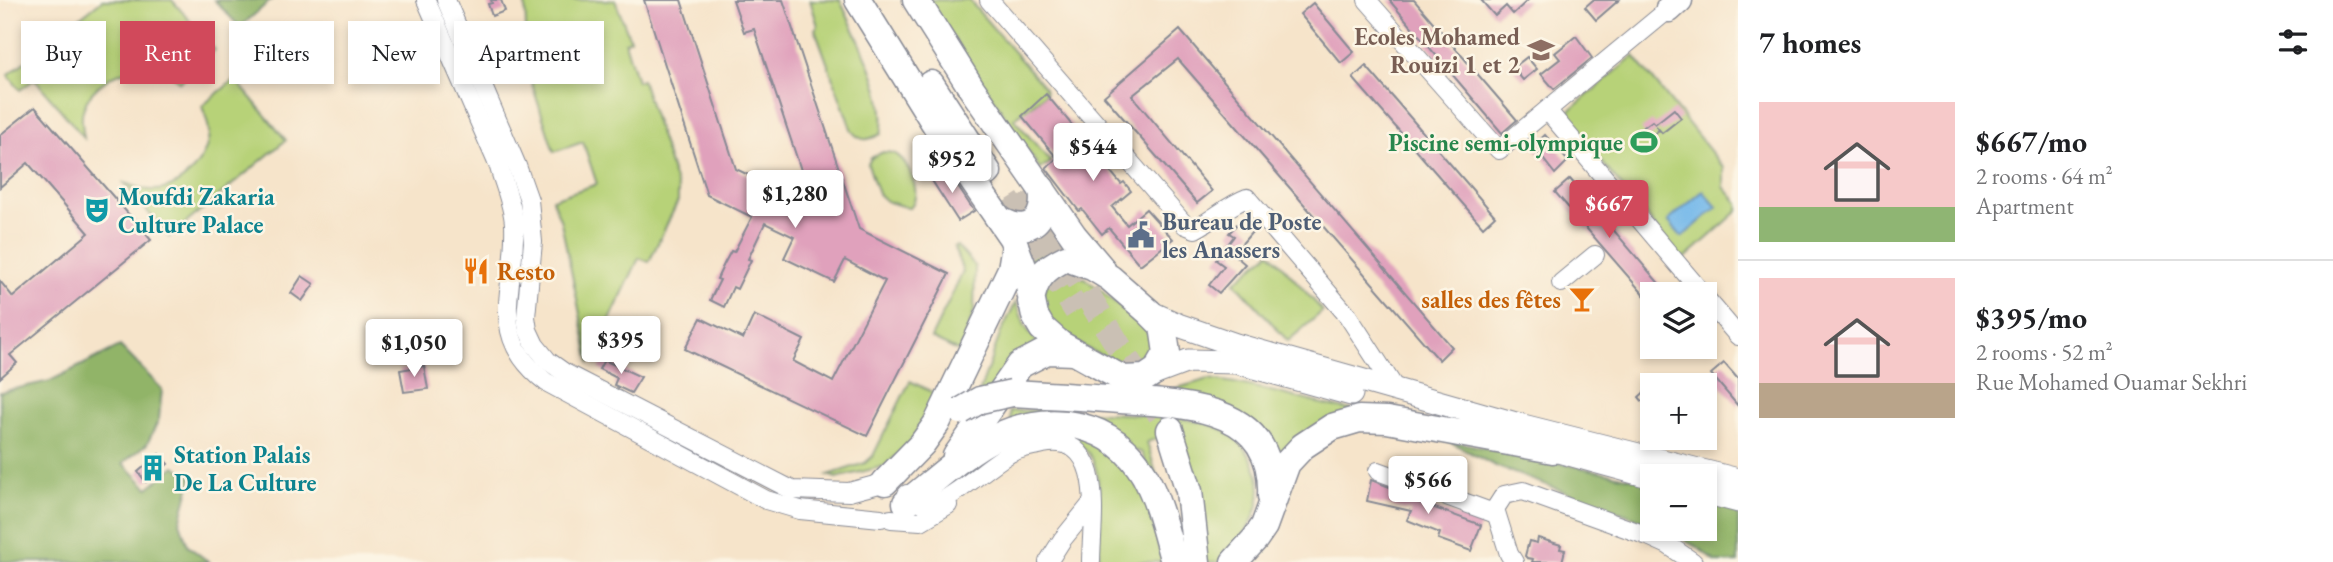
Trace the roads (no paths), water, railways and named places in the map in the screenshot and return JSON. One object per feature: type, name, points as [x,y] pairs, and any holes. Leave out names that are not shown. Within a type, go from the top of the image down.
[{"type":"highway","points":[[858,0],[948,145],[1019,201],[1074,236],[1110,278],[1163,327],[1167,353],[1157,370],[1145,378],[1123,379],[1060,344],[1042,328],[1033,284],[1015,245]]},
{"type":"highway","points":[[877,0],[1019,201]]},
{"type":"highway","points":[[898,0],[1019,201]]},
{"type":"highway","points":[[894,496],[922,444],[937,423],[1011,269],[1019,201],[972,89],[916,0]]},
{"type":"highway","points":[[999,296],[1006,287],[1033,284],[1066,258],[1092,267],[1110,278]]},
{"type":"highway","points":[[940,476],[1020,365],[1047,351],[1074,352]]},
{"type":"highway","points":[[894,496],[961,411],[980,400],[1012,393],[1186,404],[1227,417],[1255,440],[1267,461],[1272,482],[1270,508]]},
{"type":"highway","points":[[1234,562],[1264,526],[1287,463],[1303,446],[1332,427],[1359,419],[1387,420],[1553,450]]},
{"type":"highway","points":[[894,496],[940,476],[997,436],[1060,422],[1083,426],[1104,434],[1120,447],[1145,477],[1176,562]]},
{"type":"highway","points":[[1176,562],[1174,509],[1165,465],[1162,432],[1189,491],[1197,562]]},
{"type":"main road","points":[[1149,312],[1236,345],[1523,426],[1738,480]]},
{"type":"main road","points":[[1145,378],[1188,360],[1236,362],[1640,474]]},
{"type":"main road","points":[[1717,495],[1738,501]]},
{"type":"street","points":[[426,0],[499,167],[508,195],[514,220],[508,324],[512,343],[534,372],[546,382],[766,500],[800,510],[894,496]]},
{"type":"street","points":[[446,0],[529,200],[534,242],[526,317],[535,345],[548,361],[565,373],[792,490],[894,496],[927,505],[936,504],[1009,454],[1035,446],[1058,443],[1074,448],[1082,454],[1089,466],[1092,503],[1091,562]]},
{"type":"street","points":[[989,0],[1185,225],[1195,229],[1211,221],[1236,202],[1247,198],[1348,316],[1396,390]]},
{"type":"street","points":[[1367,0],[1499,150],[1672,3]]},
{"type":"street","points":[[1547,110],[1693,282]]},
{"type":"street","points":[[1561,283],[1595,255]]},
{"type":"street","points":[[1717,311],[1738,336]]},
{"type":"street","points":[[894,496],[914,521],[927,519],[1035,446]]},
{"type":"street","points":[[1378,471],[1496,514]]},
{"type":"street","points":[[1514,562],[1496,514],[1497,504],[1504,495],[1516,492],[1531,492],[1648,536],[1668,545],[1693,562]]},
{"type":"street","points":[[1048,562],[1092,503]]},
{"type":"water","points":[[1703,191],[1717,207],[1682,237],[1668,221]]},
{"type":"tunnel","points":[[1025,193],[1170,430]]},
{"type":"tunnel","points":[[1007,200],[1077,311]]},
{"type":"place","name":"Ecoles Mohamed Rouizi 1 et 2","points":[[1541,50]]},
{"type":"place","name":"Piscine semi-olympique","points":[[1644,142]]},
{"type":"place","name":"Moufdi Zakaria Culture Palace","points":[[97,210]]},
{"type":"place","name":"Bureau de Poste les Anassers","points":[[1141,235]]},
{"type":"place","name":"Resto","points":[[476,271]]},
{"type":"place","name":"salles des fêtes","points":[[1582,299]]},
{"type":"place","name":"Station Palais De La Culture","points":[[153,468]]}]
